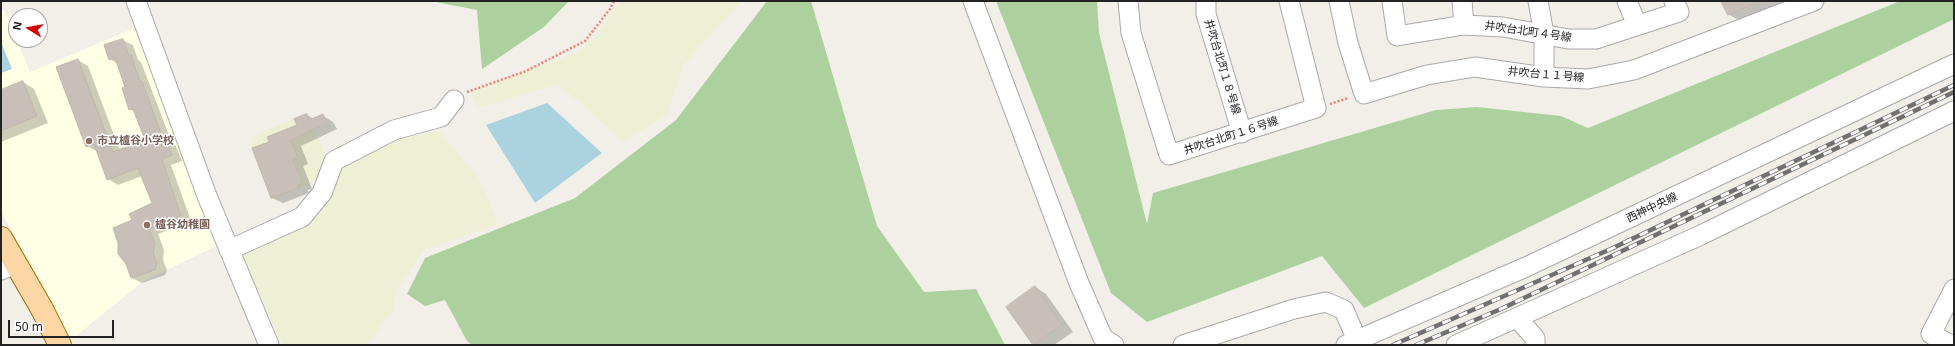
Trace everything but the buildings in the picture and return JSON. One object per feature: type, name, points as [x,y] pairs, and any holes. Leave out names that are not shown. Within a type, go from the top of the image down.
[{"type":"main road","points":[[1,238],[8,267],[42,309],[60,345]]},
{"type":"street","points":[[136,1],[207,196],[269,345]]},
{"type":"street","points":[[973,1],[1079,283],[1103,338],[1114,345]]},
{"type":"street","name":"井吹台北町１６号線","points":[[1128,1],[1131,33],[1169,155],[1242,133],[1316,108]]},
{"type":"street","name":"井吹台北町１８号線","points":[[1206,1],[1206,14],[1242,133]]},
{"type":"street","points":[[1289,1],[1316,108]]},
{"type":"street","points":[[1339,1],[1348,43],[1364,94]]},
{"type":"street","name":"井吹台北町４号線","points":[[1392,1],[1397,36],[1464,25],[1502,28],[1568,39],[1596,39],[1679,12],[1674,1]]},
{"type":"street","points":[[1462,1],[1464,25]]},
{"type":"street","points":[[1538,1],[1544,34],[1544,77]]},
{"type":"street","points":[[1627,1],[1637,25]]},
{"type":"street","name":"井吹台１１号線","points":[[1364,94],[1427,75],[1475,67],[1544,77],[1588,79],[1634,70],[1814,1]]},
{"type":"street","name":"西神中央線","points":[[1352,343],[1541,260],[1954,64]]},
{"type":"street","points":[[229,250],[302,217],[322,193],[334,161],[394,130],[441,117],[454,100]]},
{"type":"street","points":[[1456,345],[1701,235],[1954,112]]},
{"type":"street","points":[[1952,345],[1931,334],[1954,289]]},
{"type":"street","points":[[1183,345],[1294,309],[1326,302],[1344,310],[1352,343]]},
{"type":"street","points":[[1517,318],[1535,338],[1535,345]]},
{"type":"path","points":[[454,100],[471,90],[526,71],[584,41],[610,9],[614,1]]},
{"type":"path","points":[[1316,108],[1364,94]]},
{"type":"shaded area","points":[[620,1],[742,1],[683,66],[667,115],[623,141],[558,84],[479,108],[471,93],[579,51],[595,38]]},
{"type":"shaded area","name":"市立櫨谷小学校","points":[[1,9],[4,10],[8,20],[8,48],[20,48],[30,72],[135,28],[216,246],[142,282],[71,340],[1,211]]},
{"type":"shaded area","points":[[307,113],[327,157],[319,179],[271,200],[251,148],[253,136]]},
{"type":"shaded area","points":[[440,131],[480,180],[498,224],[424,250],[397,289],[394,309],[367,345],[283,345],[239,250],[315,217],[340,162],[392,140]]},
{"type":"green space","points":[[430,1],[569,1],[544,27],[482,69],[477,10]]},
{"type":"green space","points":[[767,1],[811,1],[877,226],[924,292],[976,289],[1005,345],[472,345],[467,341],[445,300],[425,306],[407,294],[425,258],[575,198],[676,120]]},
{"type":"green space","points":[[996,1],[1097,1],[1099,33],[1147,224],[1153,193],[1436,110],[1477,107],[1561,116],[1588,128],[1900,1],[1954,1],[1954,19],[1364,308],[1322,256],[1147,322],[1111,293]]},
{"type":"water","points":[[1,42],[12,69],[1,73]]},
{"type":"water","points":[[547,103],[602,153],[535,203],[486,125]]},
{"type":"railway","points":[[1393,345],[1613,248],[1954,85]]},
{"type":"railway","points":[[1416,345],[1501,309],[1954,92]]},
{"type":"place","name":"市立櫨谷小学校","points":[[89,141]]},
{"type":"place","name":"櫨谷幼稚園","points":[[147,225]]}]
